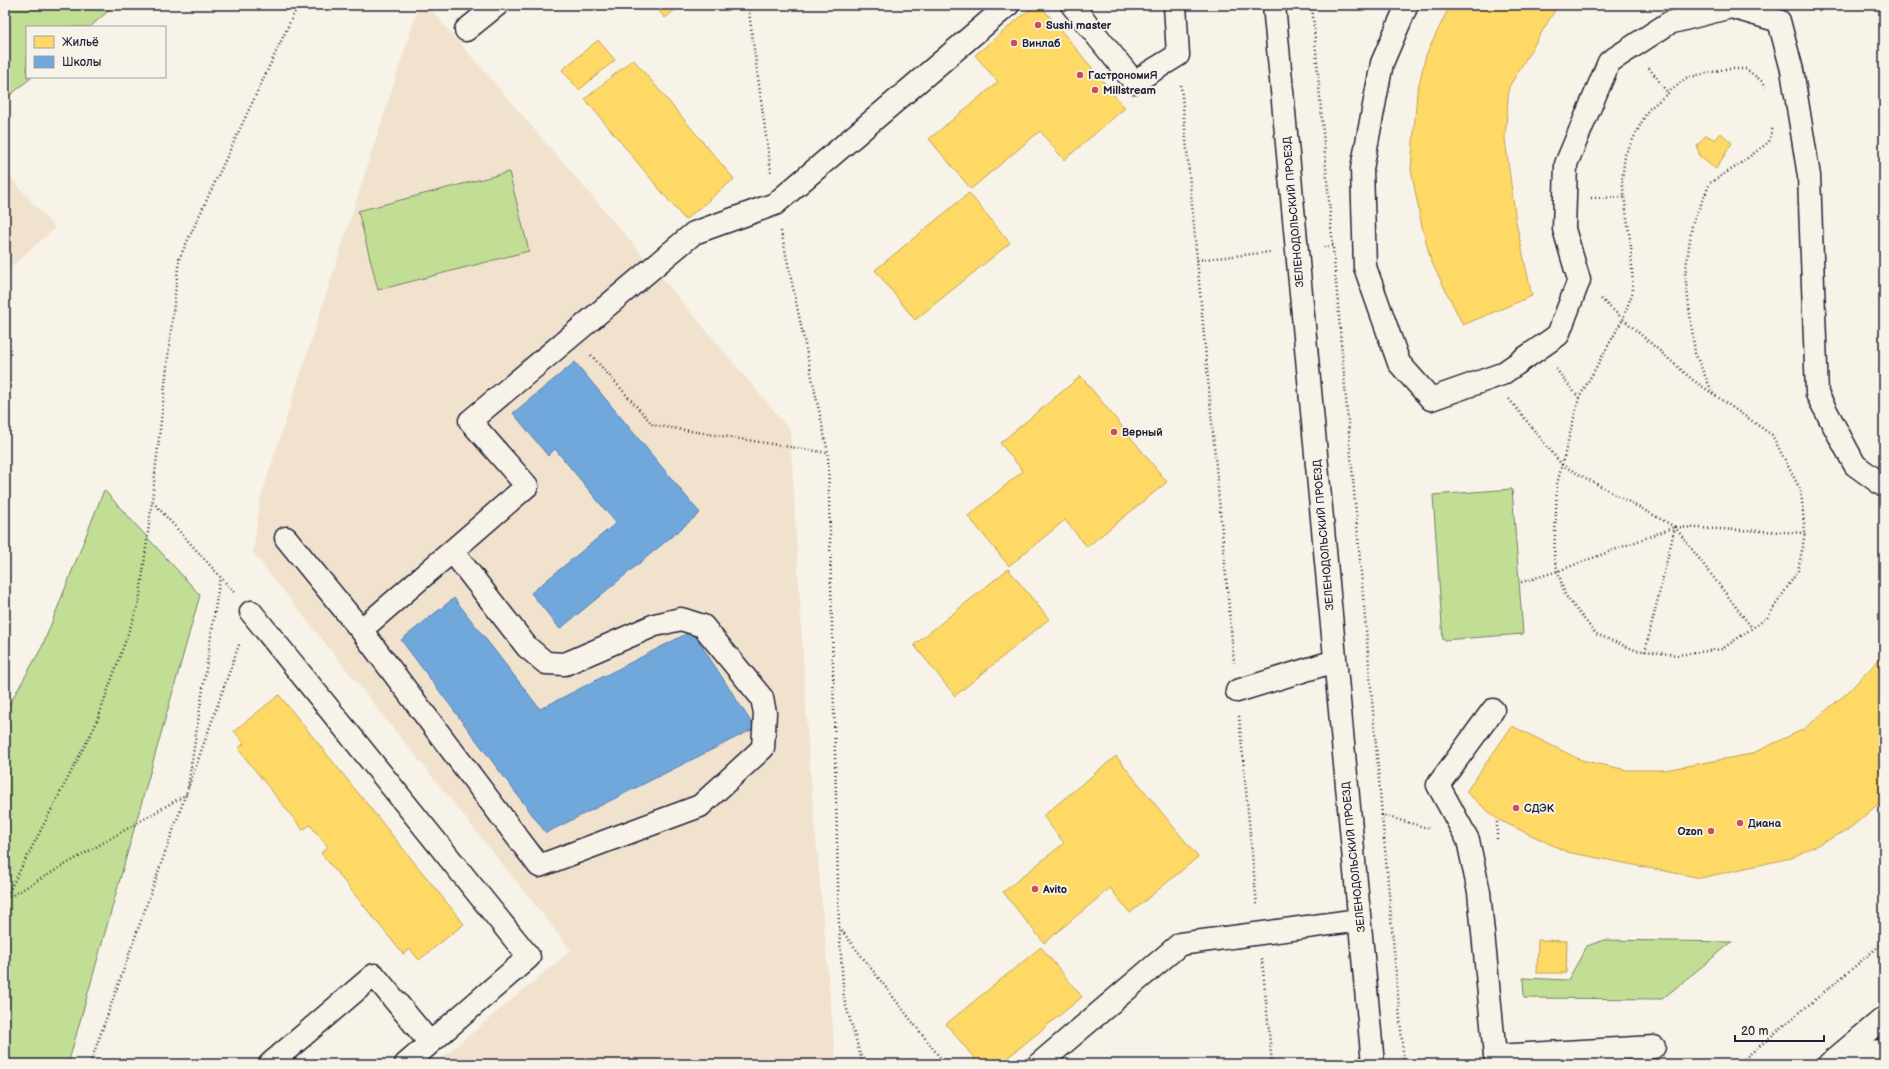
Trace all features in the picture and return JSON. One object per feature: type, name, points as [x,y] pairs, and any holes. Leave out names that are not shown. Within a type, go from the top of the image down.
[{"type":"street","points":[[466,30],[497,5]]},
{"type":"street","points":[[361,630],[528,486],[470,421],[694,233],[775,204],[1008,5]]},
{"type":"street","points":[[1072,5],[1134,82],[1178,55],[1174,5]]},
{"type":"street","name":"ЗЕЛЕНОДОЛЬСКИЙ ПРОЕЗД","points":[[1274,5],[1373,1064]]},
{"type":"street","points":[[1406,5],[1382,63],[1362,169],[1365,267],[1399,363],[1431,399],[1502,374],[1558,335],[1579,280],[1564,229],[1566,164],[1609,62],[1669,23],[1731,7],[1779,21],[1792,70],[1810,176],[1817,394],[1855,465],[1884,486]]},
{"type":"street","points":[[286,538],[361,630],[539,866],[700,806],[763,748],[765,713],[762,698],[703,626],[681,619],[656,625],[565,664],[546,663],[527,647],[453,552]]},
{"type":"street","points":[[251,612],[529,957],[406,1064]]},
{"type":"street","points":[[1237,691],[1335,661]]},
{"type":"street","points":[[1493,710],[1438,785],[1468,840],[1479,892],[1495,1056],[1654,1047]]},
{"type":"street","points":[[1039,1064],[1180,944],[1359,920]]},
{"type":"street","points":[[270,1064],[374,975],[430,1043]]},
{"type":"street","points":[[1835,1059],[1884,1018]]},
{"type":"street","points":[[1835,1059],[1884,1051]]},
{"type":"path","points":[[5,899],[95,726],[139,603],[179,259],[298,5]]},
{"type":"path","points":[[748,5],[775,204],[828,452],[839,927],[844,999],[863,1064]]},
{"type":"path","points":[[1312,5],[1404,1064]]},
{"type":"path","points":[[1633,46],[1668,93]]},
{"type":"path","points":[[1178,55],[1272,1064]]},
{"type":"path","points":[[1623,319],[1693,380],[1772,435],[1801,491],[1805,533],[1798,571],[1767,618],[1722,649],[1678,655],[1646,652],[1635,650],[1596,634],[1565,595],[1554,558],[1557,484],[1579,398],[1623,319],[1633,291],[1631,247],[1622,181],[1625,155],[1648,110],[1686,78],[1725,68],[1746,69],[1763,82],[1767,88]]},
{"type":"path","points":[[1714,394],[1695,353],[1685,275],[1692,225],[1710,183],[1734,168],[1769,142],[1774,121]]},
{"type":"path","points":[[1565,200],[1625,197]]},
{"type":"path","points":[[1197,260],[1333,246]]},
{"type":"path","points":[[572,334],[653,425],[828,452]]},
{"type":"path","points":[[1539,348],[1579,398]]},
{"type":"path","points":[[1493,378],[1562,465],[1675,527],[1752,628]]},
{"type":"path","points":[[90,1064],[251,612],[152,501]]},
{"type":"path","points":[[1519,583],[1558,571],[1675,527],[1805,533]]},
{"type":"path","points":[[1646,652],[1675,527]]},
{"type":"path","points":[[187,795],[220,576]]},
{"type":"path","points":[[5,899],[187,795]]},
{"type":"path","points":[[1382,815],[1468,840]]},
{"type":"path","points":[[839,927],[945,1064]]},
{"type":"path","points":[[1738,1064],[1884,942]]},
{"type":"shaded area","points":[[419,5],[427,5],[653,267],[790,430],[809,758],[836,1064],[435,1064],[571,950],[253,553],[260,500]]},
{"type":"shaded area","points":[[5,171],[55,228],[5,272]]},
{"type":"green space","points":[[5,5],[115,5],[91,26],[26,26],[26,78],[31,78],[9,96],[5,91]]},
{"type":"green space","points":[[509,172],[529,251],[378,290],[358,211]]},
{"type":"green space","points":[[1512,489],[1523,634],[1443,640],[1433,495]]},
{"type":"green space","points":[[104,490],[200,595],[68,1064],[5,1064],[5,712],[42,647]]},
{"type":"green space","points":[[1604,940],[1732,942],[1662,999],[1524,998],[1523,978],[1568,980],[1587,946]]},
{"type":"building: Жильё","points":[[654,5],[681,5],[665,18]]},
{"type":"building: Жильё","points":[[1035,5],[1040,5],[1125,108],[1064,160],[1040,131],[971,189],[929,139],[998,82],[975,55]]},
{"type":"building: Жильё","points":[[1450,5],[1558,5],[1509,87],[1505,139],[1516,222],[1532,296],[1463,325],[1431,261],[1421,222],[1411,169],[1417,92],[1426,55]]},
{"type":"building: Жильё","points":[[598,40],[615,60],[579,90],[562,70]]},
{"type":"building: Жильё","points":[[633,59],[734,179],[685,220],[585,99]]},
{"type":"building: Жильё","points":[[1721,133],[1732,143],[1716,169],[1700,157],[1697,146],[1706,135],[1715,140]]},
{"type":"building: Жильё","points":[[969,193],[1010,243],[915,320],[875,270]]},
{"type":"building: Жильё","points":[[1081,376],[1167,482],[1087,547],[1065,520],[1009,566],[968,516],[1023,471],[1000,443]]},
{"type":"building: Жильё","points":[[1008,569],[1049,619],[955,696],[914,645]]},
{"type":"building: Жильё","points":[[1884,654],[1884,799],[1848,830],[1791,858],[1701,878],[1567,852],[1497,819],[1466,792],[1512,726],[1581,760],[1627,770],[1665,770],[1751,754],[1804,729],[1848,692]]},
{"type":"building: Жильё","points":[[279,695],[464,924],[419,960],[410,949],[403,954],[321,853],[328,847],[310,825],[303,830],[238,749],[244,743],[234,731]]},
{"type":"building: Жильё","points":[[1116,756],[1198,857],[1130,913],[1110,888],[1044,943],[1003,892],[1064,843],[1043,816]]},
{"type":"building: Жильё","points":[[1538,940],[1567,941],[1566,973],[1537,973]]},
{"type":"building: Жильё","points":[[1041,947],[1082,997],[1000,1064],[979,1064],[946,1024]]},
{"type":"building: Школы","points":[[575,362],[700,513],[560,629],[531,593],[616,523],[555,449],[548,456],[513,413]]},
{"type":"building: Школы","points":[[454,598],[540,709],[692,631],[755,728],[546,833],[401,640]]},
{"type":"place","name":"Sushi master","points":[[1038,25]]},
{"type":"place","name":"Винлаб","points":[[1014,43]]},
{"type":"place","name":"ГастрономиЯ","points":[[1080,75]]},
{"type":"place","name":"Millstream","points":[[1095,90]]},
{"type":"place","name":"Верный","points":[[1114,432]]},
{"type":"place","name":"СДЭК","points":[[1516,808]]},
{"type":"place","name":"Диана","points":[[1740,823]]},
{"type":"place","name":"Ozon","points":[[1711,831]]},
{"type":"place","name":"Avito","points":[[1035,889]]}]
